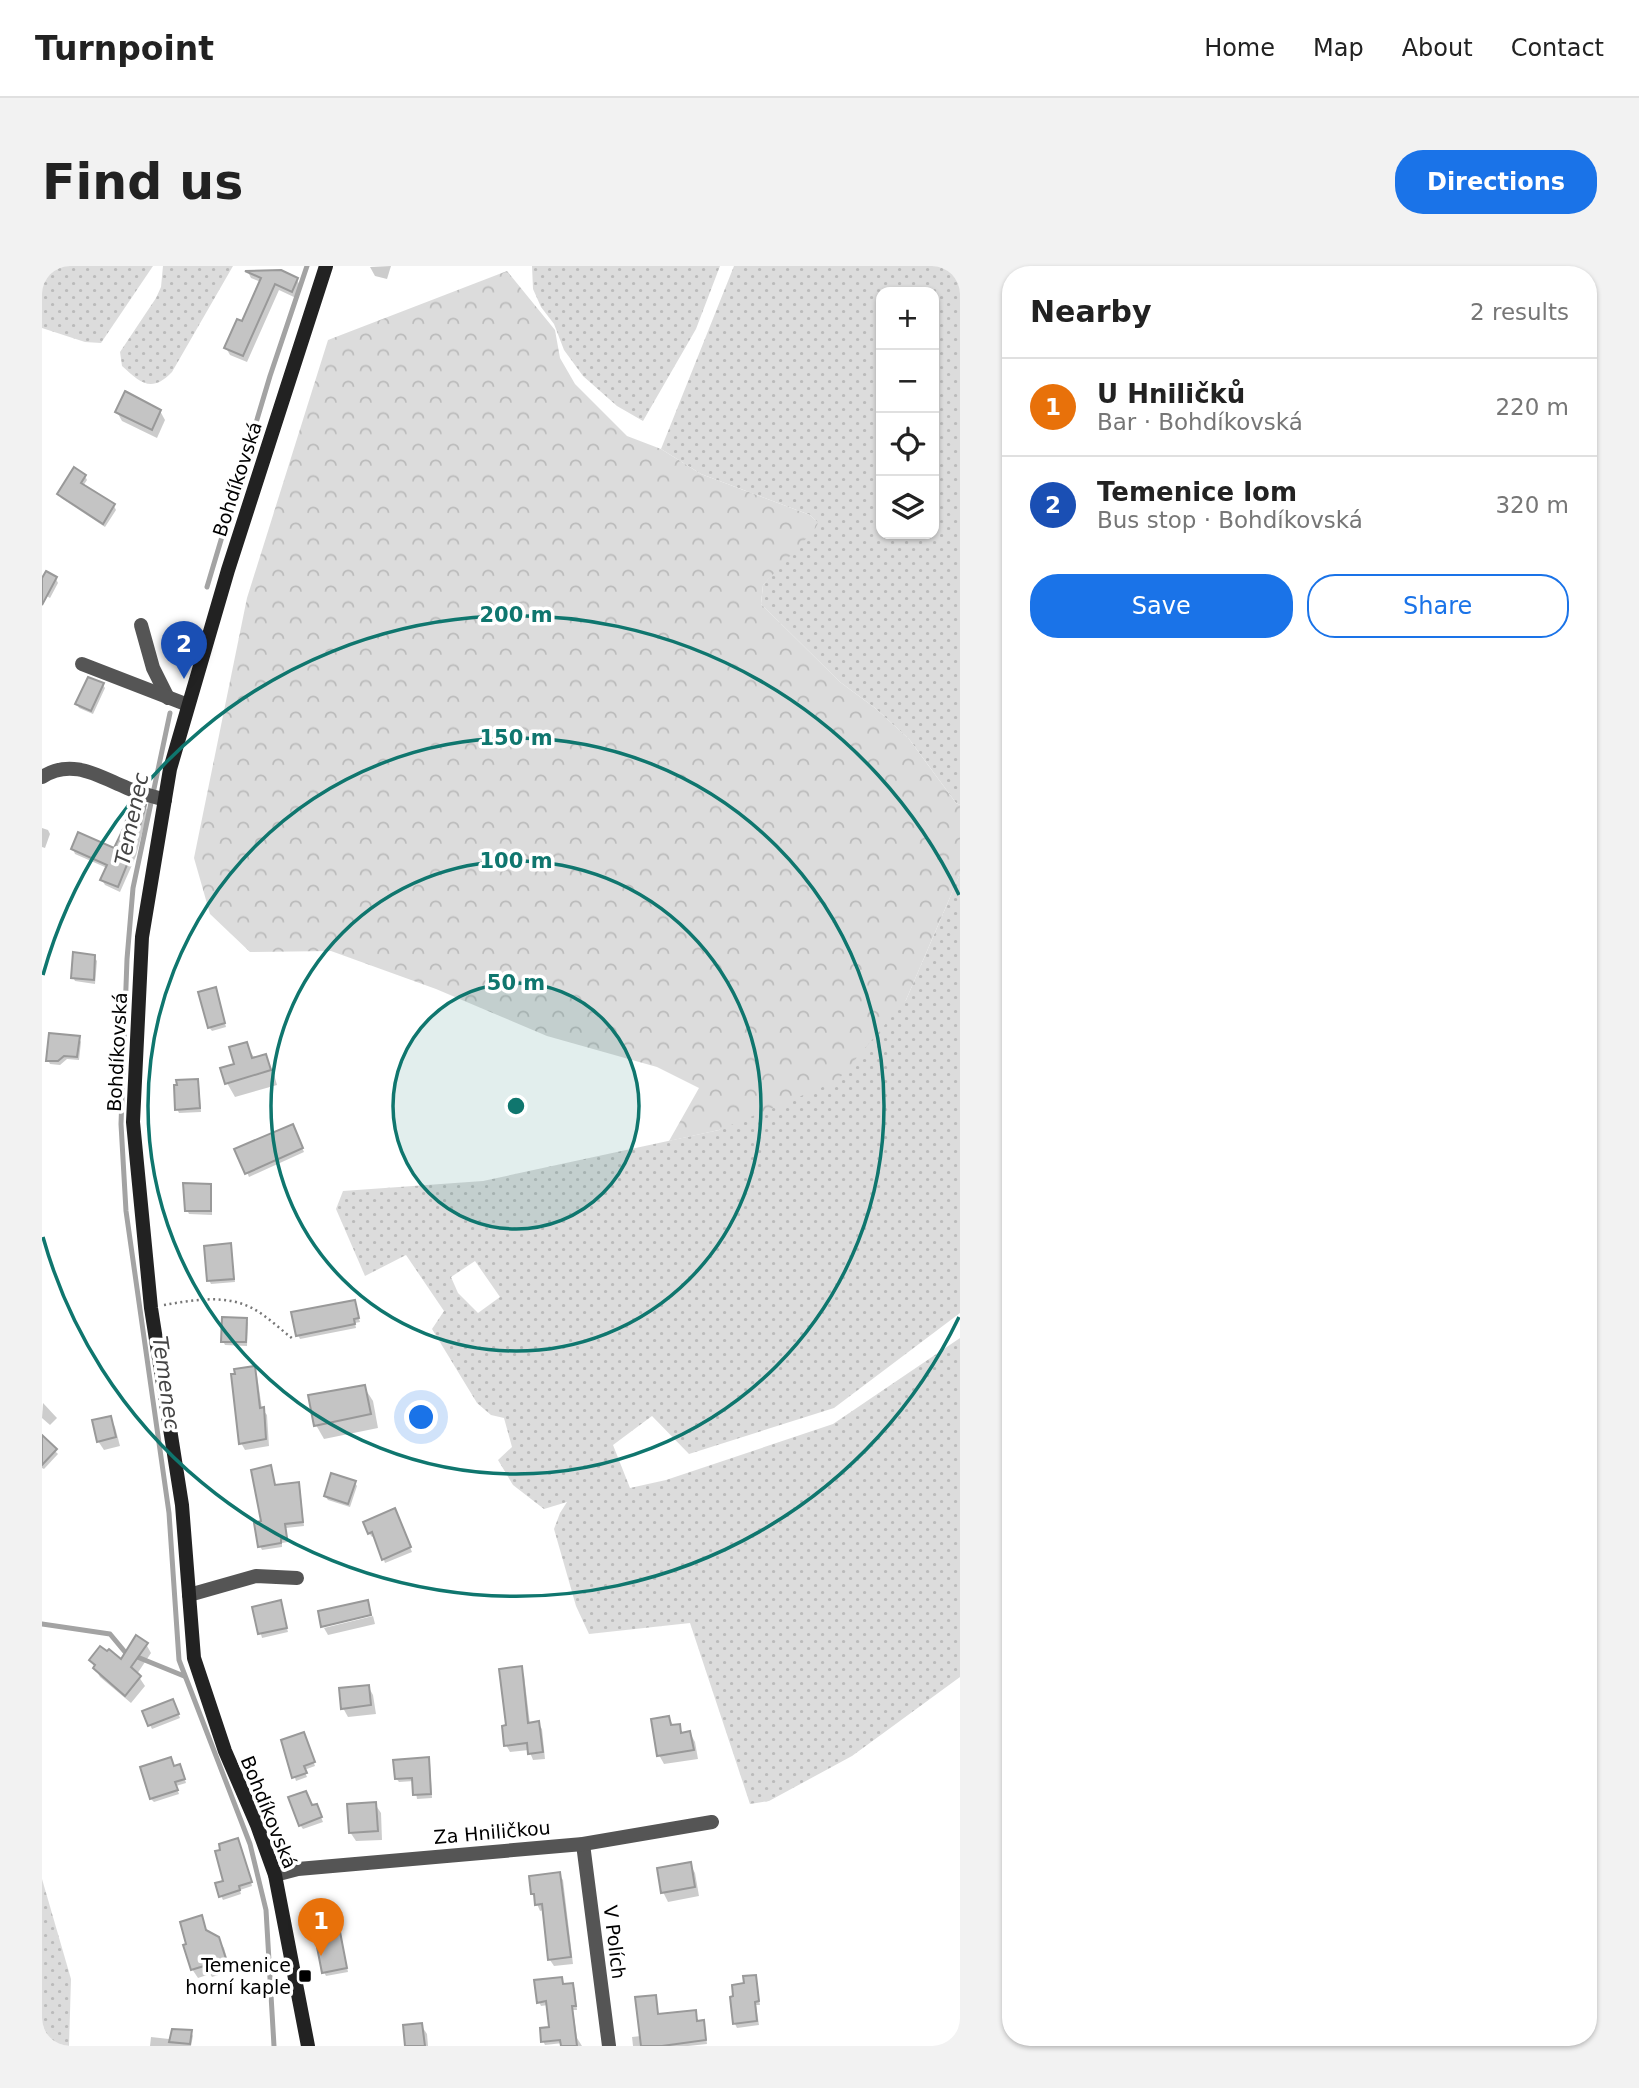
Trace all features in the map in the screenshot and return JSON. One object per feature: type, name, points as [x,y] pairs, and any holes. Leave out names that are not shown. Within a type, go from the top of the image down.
[{"type":"street","name":"Bohdíkovská","points":[[308,2046],[275,1875],[225,1751],[194,1658],[182,1505],[151,1308],[133,1122],[142,937],[156,797],[170,765],[228,570],[326,266]]},
{"type":"street","points":[[141,625],[153,668],[168,698]]},
{"type":"street","points":[[82,664],[188,705]]},
{"type":"street","points":[[42,777],[53,770],[83,768],[156,797]]},
{"type":"street","points":[[189,1595],[256,1576],[297,1578]]},
{"type":"street","name":"Za Hniličkou","points":[[275,1875],[298,1869],[583,1844],[712,1822]]},
{"type":"street","name":"V Polích","points":[[583,1844],[609,2046]]},
{"type":"path","points":[[151,1308],[200,1299],[226,1300],[253,1309],[293,1339]]},
{"type":"green space","points":[[42,266],[153,266],[101,343],[85,342],[42,328]]},
{"type":"green space","points":[[163,266],[233,266],[172,372],[165,379],[152,384],[140,381],[122,366],[120,352],[156,298],[161,287]]},
{"type":"green space","points":[[532,266],[720,266],[696,329],[643,421],[617,406],[583,376],[564,350],[554,324],[541,307],[533,289]]},
{"type":"green space","points":[[734,266],[960,266],[960,805],[909,739],[875,708],[840,682],[761,604],[763,585],[817,522],[810,515],[701,474],[661,449]]},
{"type":"green space","points":[[507,271],[555,330],[560,358],[575,384],[627,436],[661,449],[701,474],[810,515],[818,523],[763,585],[761,604],[840,682],[875,708],[909,739],[960,805],[960,874],[906,1000],[837,1081],[719,1130],[669,1141],[699,1088],[657,1067],[547,1036],[436,989],[331,951],[250,952],[210,914],[194,858],[247,598],[328,340]]},
{"type":"green space","points":[[960,874],[960,1313],[834,1408],[689,1454],[652,1416],[613,1445],[630,1488],[666,1480],[833,1424],[960,1338],[960,1677],[852,1756],[769,1801],[750,1804],[690,1623],[589,1634],[576,1606],[554,1529],[567,1502],[544,1509],[513,1485],[498,1460],[512,1447],[504,1418],[491,1415],[477,1403],[432,1329],[444,1311],[406,1255],[365,1276],[336,1209],[343,1191],[483,1181],[719,1130],[906,1000]],"holes":[[[475,1261],[500,1297],[478,1313],[458,1293],[451,1277]]]},
{"type":"green space","points":[[42,1879],[71,1979],[69,2046],[42,2046]]},
{"type":"building","points":[[281,270],[298,278],[292,292],[275,284],[243,356],[224,348],[237,319],[242,321],[261,278],[245,271]]},
{"type":"building","points":[[125,391],[161,410],[152,430],[115,412]]},
{"type":"building","points":[[74,467],[86,475],[81,483],[115,504],[103,524],[57,494]]},
{"type":"building","points":[[46,571],[57,577],[42,605],[42,578]]},
{"type":"building","points":[[88,677],[104,683],[91,711],[75,704]]},
{"type":"building","points":[[130,800],[146,805],[133,850],[118,887],[100,880],[107,865],[71,849],[78,832],[114,848],[125,825]]},
{"type":"building","points":[[73,952],[95,955],[94,980],[71,978]]},
{"type":"building","points":[[216,987],[225,1023],[208,1028],[198,992]]},
{"type":"building","points":[[49,1033],[80,1036],[77,1057],[64,1056],[58,1061],[46,1061]]},
{"type":"building","points":[[247,1042],[252,1058],[266,1054],[271,1070],[225,1084],[220,1068],[234,1064],[229,1047]]},
{"type":"building","points":[[198,1079],[200,1108],[175,1110],[176,1080]]},
{"type":"building","points":[[293,1124],[303,1148],[245,1174],[234,1149]]},
{"type":"building","points":[[183,1183],[211,1184],[211,1211],[185,1211]]},
{"type":"building","points":[[231,1243],[234,1279],[207,1281],[204,1246]]},
{"type":"building","points":[[355,1300],[359,1318],[354,1319],[355,1324],[296,1336],[291,1312]]},
{"type":"building","points":[[222,1317],[247,1318],[246,1342],[221,1342]]},
{"type":"building","points":[[255,1366],[260,1408],[264,1407],[266,1439],[239,1444],[231,1374],[235,1374],[234,1369]]},
{"type":"building","points":[[365,1385],[371,1414],[314,1426],[308,1395]]},
{"type":"building","points":[[111,1416],[116,1437],[97,1442],[92,1420]]},
{"type":"building","points":[[42,1435],[57,1449],[42,1465]]},
{"type":"building","points":[[271,1465],[275,1485],[299,1482],[303,1522],[285,1524],[287,1538],[281,1539],[281,1543],[258,1547],[254,1523],[261,1521],[251,1470]]},
{"type":"building","points":[[331,1473],[356,1481],[348,1504],[324,1496]]},
{"type":"building","points":[[395,1508],[411,1547],[382,1560],[372,1532],[368,1534],[363,1522]]},
{"type":"building","points":[[281,1600],[287,1628],[258,1634],[252,1607]]},
{"type":"building","points":[[368,1600],[371,1615],[321,1627],[318,1611]]},
{"type":"building","points":[[136,1635],[148,1643],[131,1667],[141,1676],[125,1696],[93,1668],[95,1665],[89,1660],[100,1646],[107,1651],[109,1649],[121,1659]]},
{"type":"building","points":[[522,1666],[528,1723],[539,1721],[543,1752],[528,1754],[527,1743],[504,1746],[502,1726],[506,1725],[499,1669]]},
{"type":"building","points":[[369,1685],[371,1705],[341,1709],[339,1688]]},
{"type":"building","points":[[173,1699],[179,1714],[148,1726],[142,1711]]},
{"type":"building","points":[[669,1716],[671,1725],[680,1724],[681,1733],[690,1731],[694,1750],[657,1756],[651,1719]]},
{"type":"building","points":[[304,1732],[315,1762],[304,1766],[307,1773],[292,1778],[281,1740]]},
{"type":"building","points":[[171,1757],[174,1766],[180,1764],[185,1779],[175,1782],[178,1790],[150,1799],[140,1767]]},
{"type":"building","points":[[429,1757],[431,1794],[413,1795],[412,1778],[395,1779],[393,1760]]},
{"type":"building","points":[[306,1791],[312,1805],[317,1804],[322,1817],[299,1826],[288,1797]]},
{"type":"building","points":[[376,1802],[378,1831],[349,1833],[347,1804]]},
{"type":"building","points":[[238,1838],[252,1882],[239,1886],[240,1890],[219,1897],[215,1883],[223,1881],[215,1851],[220,1850],[219,1844]]},
{"type":"building","points":[[691,1862],[695,1887],[661,1893],[657,1868]]},
{"type":"building","points":[[560,1872],[571,1957],[548,1960],[542,1904],[535,1905],[529,1876]]},
{"type":"building","points":[[336,1911],[347,1968],[322,1973],[311,1916]]},
{"type":"building","points":[[202,1915],[206,1930],[219,1937],[227,1962],[191,1970],[183,1945],[186,1944],[180,1922]]},
{"type":"building","points":[[756,1975],[759,2001],[755,2002],[757,2021],[733,2024],[730,1997],[733,1996],[732,1985],[744,1983],[743,1976]]},
{"type":"building","points":[[562,1977],[563,1984],[573,1983],[576,2006],[572,2006],[577,2046],[561,2046],[560,2040],[541,2042],[540,2028],[549,2027],[546,2001],[537,2003],[534,1980]]},
{"type":"building","points":[[656,1995],[658,2014],[696,2010],[697,2021],[704,2020],[706,2040],[641,2046],[635,1997]]},
{"type":"building","points":[[422,2023],[425,2046],[405,2046],[403,2025]]},
{"type":"building","points":[[172,2029],[192,2030],[190,2044],[169,2042]]},
{"type":"waterway","name":"Temenec","points":[[207,587],[270,376],[307,266]]},
{"type":"waterway","name":"Temenec","points":[[170,713],[133,888],[127,959],[121,1124],[126,1211],[169,1513],[179,1660],[250,1844],[266,1910],[274,2046]]},
{"type":"waterway","points":[[42,1624],[110,1634],[125,1652],[184,1676]]},
{"type":"place","name":"Temenice lom","points":[[184,679]]},
{"type":"place","name":"U Hniličků","points":[[321,1956]]},
{"type":"place","name":"Temenice horní kaple","points":[[305,1976]]}]
